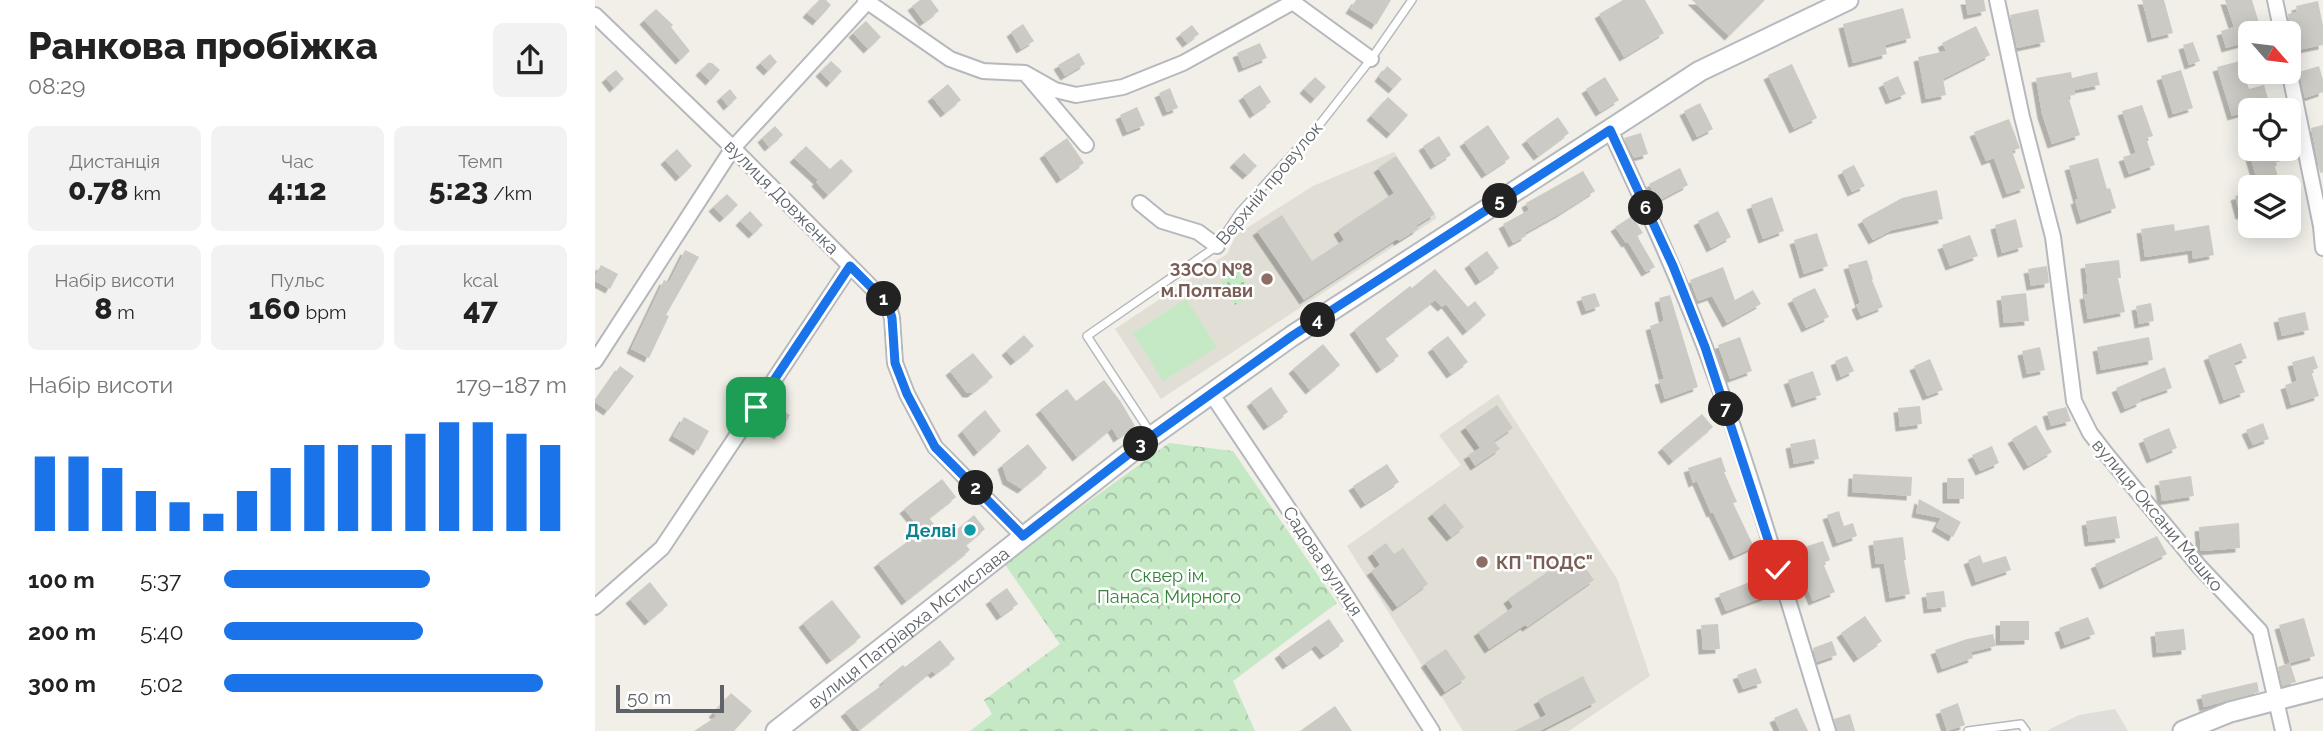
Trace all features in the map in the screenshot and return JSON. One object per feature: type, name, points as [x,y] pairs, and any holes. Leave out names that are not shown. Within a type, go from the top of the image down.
[{"type":"main road","name":"вулиця Патріарха Мстислава","points":[[776,731],[1152,436],[1292,336],[1700,71],[1848,0]]},
{"type":"main road","points":[[2183,731],[2230,712],[2323,688]]},
{"type":"street","name":"вулиця Оксани Мешко","points":[[1997,0],[2022,117],[2053,237],[2074,401],[2090,433],[2107,455],[2198,565],[2260,631],[2283,731]]},
{"type":"street","points":[[2275,0],[2279,21]]},
{"type":"street","points":[[595,361],[733,148],[867,1],[950,58],[983,71],[1025,72],[1055,90],[1076,95],[1123,87],[1183,62],[1291,1],[1371,59]]},
{"type":"street","name":"вулиця Довженка","points":[[596,20],[733,148],[888,304],[892,318],[895,363],[907,394],[935,447],[1023,536]]},
{"type":"street","points":[[1025,72],[1086,145]]},
{"type":"street","points":[[2292,84],[2321,226],[2323,248]]},
{"type":"street","points":[[1610,130],[1673,266],[1705,347],[1828,731]]},
{"type":"street","points":[[1140,203],[1162,221],[1198,232],[1217,246]]},
{"type":"street","points":[[595,607],[662,548],[850,266]]},
{"type":"street","name":"Садова вулиця","points":[[1211,393],[1433,731]]},
{"type":"lane","name":"Верхній провулок","points":[[1152,436],[1087,336],[1217,246],[1240,212],[1320,124],[1371,59],[1412,0]]},
{"type":"lane","points":[[1968,731],[2021,724],[2026,731]]},
{"type":"shaded area","name":"ЗЗСО №8 м.Полтави","points":[[1394,152],[1437,218],[1161,399],[1115,329],[1227,254],[1236,235],[1313,186]]},
{"type":"shaded area","name":"КП \"ПОДС\"","points":[[1498,394],[1617,579],[1650,676],[1569,731],[1463,731],[1347,546],[1461,465],[1439,435]]},
{"type":"shaded area","points":[[2115,709],[2128,731],[2046,731],[2079,715]]},
{"type":"green space","points":[[1238,270],[1253,294],[1235,305],[1220,281]]},
{"type":"green space","points":[[1186,299],[1217,347],[1163,381],[1133,333]]},
{"type":"green space","name":"Сквер ім. Панаса Мирного","points":[[1169,443],[1233,451],[1337,603],[1233,681],[1255,731],[970,731],[992,714],[984,700],[1060,644],[1004,563]]},
{"type":"building","points":[[819,0],[826,0],[831,5],[817,21],[807,13]]},
{"type":"building","points":[[920,0],[931,0],[939,11],[924,22],[912,6]]},
{"type":"building","points":[[1356,0],[1391,0],[1376,25],[1350,9]]},
{"type":"building","points":[[1623,0],[1645,0],[1664,33],[1624,57],[1599,14]]},
{"type":"building","points":[[1692,0],[1765,0],[1729,36]]},
{"type":"building","points":[[1965,0],[1984,0],[1986,11],[1968,15]]},
{"type":"building","points":[[2142,0],[2164,0],[2173,33],[2152,38]]},
{"type":"building","points":[[2225,0],[2252,0],[2258,21],[2238,21],[2238,45],[2226,48],[2221,31],[2234,27]]},
{"type":"building","points":[[2318,1],[2323,26],[2323,45],[2301,49],[2301,21],[2289,21],[2288,14],[2297,12],[2296,6]]},
{"type":"building","points":[[1903,8],[1911,38],[1885,45],[1887,54],[1853,63],[1843,24]]},
{"type":"building","points":[[656,9],[673,25],[671,27],[690,51],[680,60],[644,20]]},
{"type":"building","points":[[2038,9],[2045,42],[2017,48],[2010,15]]},
{"type":"building","points":[[866,21],[881,37],[868,49],[853,33]]},
{"type":"building","points":[[1023,24],[1034,41],[1021,49],[1011,32]]},
{"type":"building","points":[[1192,25],[1199,34],[1187,43],[1180,34]]},
{"type":"building","points":[[1976,26],[1990,55],[1943,79],[1946,95],[1926,99],[1918,57],[1946,51],[1942,43]]},
{"type":"building","points":[[2193,42],[2200,61],[2189,65],[2183,45]]},
{"type":"building","points":[[1260,43],[1267,58],[1243,68],[1237,53]]},
{"type":"building","points":[[1079,53],[1085,64],[1065,76],[1058,65]]},
{"type":"building","points":[[770,54],[777,62],[768,71],[760,63]]},
{"type":"building","points":[[831,61],[842,71],[831,83],[820,72]]},
{"type":"building","points":[[2238,62],[2238,84],[2247,84],[2249,89],[2264,85],[2268,98],[2238,98],[2238,114],[2232,116],[2217,67]]},
{"type":"building","points":[[708,63],[720,70],[710,81],[700,71]]},
{"type":"building","points":[[1792,64],[1817,118],[1794,129],[1768,75]]},
{"type":"building","points":[[1387,66],[1402,79],[1393,89],[1379,77]]},
{"type":"building","points":[[2319,66],[2323,92],[2305,98],[2301,71]]},
{"type":"building","points":[[616,70],[624,79],[614,88],[606,78]]},
{"type":"building","points":[[2181,70],[2193,108],[2173,114],[2161,76]]},
{"type":"building","points":[[2071,72],[2072,78],[2097,72],[2100,85],[2074,90],[2075,95],[2068,96],[2080,135],[2052,144],[2042,114],[2036,78]]},
{"type":"building","points":[[1898,76],[1906,94],[1890,100],[1883,83]]},
{"type":"building","points":[[1315,77],[1326,87],[1315,99],[1304,89]]},
{"type":"building","points":[[1605,77],[1619,100],[1600,112],[1586,89]]},
{"type":"building","points":[[948,84],[961,100],[945,113],[932,97]]},
{"type":"building","points":[[1260,85],[1271,102],[1254,114],[1243,96]]},
{"type":"building","points":[[1170,88],[1178,108],[1167,112],[1159,93]]},
{"type":"building","points":[[730,89],[737,98],[728,106],[721,97]]},
{"type":"building","points":[[1388,97],[1408,115],[1391,134],[1371,116]]},
{"type":"building","points":[[1700,103],[1713,129],[1697,137],[1684,111]]},
{"type":"building","points":[[2142,105],[2153,136],[2146,138],[2155,165],[2129,174],[2123,157],[2136,153],[2122,111]]},
{"type":"building","points":[[1137,107],[1145,125],[1127,132],[1120,115]]},
{"type":"building","points":[[1558,117],[1569,133],[1538,156],[1526,140]]},
{"type":"building","points":[[2009,119],[2020,148],[2012,151],[2025,188],[2007,194],[1994,158],[1986,161],[1974,132]]},
{"type":"building","points":[[1488,125],[1510,158],[1486,174],[1464,142]]},
{"type":"building","points":[[2323,125],[2323,172],[2320,173],[2311,128]]},
{"type":"building","points":[[775,126],[783,135],[769,147],[762,138]]},
{"type":"building","points":[[1641,133],[1648,154],[1634,158],[1624,138]]},
{"type":"building","points":[[1439,136],[1451,155],[1435,165],[1423,146]]},
{"type":"building","points":[[1067,138],[1084,163],[1061,179],[1044,154]]},
{"type":"building","points":[[806,146],[830,169],[841,159],[853,171],[828,195],[816,182],[818,180],[794,158]]},
{"type":"building","points":[[677,149],[692,166],[680,177],[665,160]]},
{"type":"building","points":[[1244,153],[1257,166],[1247,175],[1234,163]]},
{"type":"building","points":[[1396,156],[1435,214],[1416,226],[1418,229],[1399,241],[1397,239],[1304,300],[1257,231],[1282,215],[1312,261],[1344,240],[1338,230],[1394,193],[1378,168]]},
{"type":"building","points":[[2098,158],[2116,208],[2081,220],[2069,166]]},
{"type":"building","points":[[2251,161],[2281,161],[2274,163],[2278,175],[2256,175]]},
{"type":"building","points":[[1854,165],[1865,186],[1852,192],[1842,171]]},
{"type":"building","points":[[1680,168],[1688,185],[1658,201],[1649,184]]},
{"type":"building","points":[[1583,171],[1595,191],[1513,243],[1503,224],[1529,210],[1526,203]]},
{"type":"building","points":[[1937,190],[1943,219],[1892,230],[1873,240],[1862,220],[1902,198]]},
{"type":"building","points":[[727,194],[738,205],[724,218],[713,207]]},
{"type":"building","points":[[1772,197],[1784,231],[1763,239],[1751,205]]},
{"type":"building","points":[[750,211],[763,225],[753,234],[740,221]]},
{"type":"building","points":[[1718,211],[1731,237],[1711,248],[1698,221]]},
{"type":"building","points":[[1632,216],[1643,233],[1637,236],[1655,267],[1646,272],[1628,242],[1626,243],[1615,227]]},
{"type":"building","points":[[2016,219],[2023,247],[2002,253],[1995,225]]},
{"type":"building","points":[[2174,224],[2175,231],[2209,225],[2214,255],[2193,259],[2192,250],[2145,257],[2141,229]]},
{"type":"building","points":[[1817,233],[1828,266],[1804,274],[1794,240]]},
{"type":"building","points":[[1970,235],[1978,256],[1950,266],[1942,245]]},
{"type":"building","points":[[685,250],[699,257],[666,315],[669,316],[649,358],[631,349],[664,280],[669,282]]},
{"type":"building","points":[[1487,251],[1499,268],[1480,281],[1469,264]]},
{"type":"building","points":[[1867,260],[1883,307],[1861,316],[1856,305],[1860,303],[1848,265]]},
{"type":"building","points":[[2119,260],[2121,278],[2118,278],[2125,312],[2088,319],[2084,295],[2088,294],[2085,264]]},
{"type":"building","points":[[601,265],[618,274],[610,289],[595,281]]},
{"type":"building","points":[[2047,266],[2049,283],[2031,286],[2028,269]]},
{"type":"building","points":[[1723,267],[1735,300],[1753,290],[1761,304],[1727,323],[1712,296],[1698,301],[1690,280]]},
{"type":"building","points":[[1435,269],[1468,307],[1475,301],[1486,315],[1467,331],[1446,304],[1442,307],[1435,300],[1385,338],[1399,356],[1381,369],[1354,330]]},
{"type":"building","points":[[1815,288],[1829,317],[1806,328],[1792,299]]},
{"type":"building","points":[[1595,293],[1600,306],[1586,311],[1581,297]]},
{"type":"building","points":[[2026,293],[2029,321],[2004,323],[2001,296]]},
{"type":"building","points":[[1670,295],[1698,387],[1665,399],[1659,380],[1664,379],[1650,326],[1664,321],[1659,298]]},
{"type":"building","points":[[2151,303],[2154,321],[2139,324],[2136,306]]},
{"type":"building","points":[[2305,312],[2309,330],[2282,336],[2278,318]]},
{"type":"building","points":[[1024,335],[1034,346],[1015,361],[1006,351]]},
{"type":"building","points":[[1448,336],[1468,362],[1451,374],[1432,348]]},
{"type":"building","points":[[1740,337],[1752,371],[1730,379],[1718,345]]},
{"type":"building","points":[[2149,337],[2153,360],[2101,370],[2097,347]]},
{"type":"building","points":[[2241,343],[2247,358],[2234,363],[2245,392],[2224,400],[2208,356]]},
{"type":"building","points":[[1323,344],[1340,365],[1310,390],[1293,369]]},
{"type":"building","points":[[2040,347],[2045,370],[2027,374],[2022,351]]},
{"type":"building","points":[[973,353],[993,377],[972,393],[967,393],[950,371]]},
{"type":"building","points":[[1847,356],[1854,371],[1841,377],[1835,361]]},
{"type":"building","points":[[2314,356],[2318,368],[2311,371],[2319,396],[2291,405],[2285,385],[2297,381],[2292,362]]},
{"type":"building","points":[[1930,359],[1943,390],[1927,396],[1914,366]]},
{"type":"building","points":[[620,366],[634,376],[608,411],[595,402]]},
{"type":"building","points":[[2165,367],[2172,388],[2140,399],[2141,402],[2125,409],[2116,388]]},
{"type":"building","points":[[1813,371],[1821,395],[1796,403],[1788,380]]},
{"type":"building","points":[[1104,380],[1135,426],[1118,438],[1112,428],[1077,457],[1040,410],[1067,389],[1076,401]]},
{"type":"building","points":[[1271,387],[1288,412],[1268,426],[1251,402]]},
{"type":"building","points":[[771,404],[790,415],[779,435],[760,424]]},
{"type":"building","points":[[1497,405],[1513,428],[1494,441],[1500,449],[1475,466],[1468,455],[1480,448],[1465,427]]},
{"type":"building","points":[[1920,406],[1922,424],[1900,427],[1898,408]]},
{"type":"building","points":[[2066,407],[2071,421],[2051,426],[2047,412]]},
{"type":"building","points":[[985,410],[1001,431],[978,452],[962,431]]},
{"type":"building","points":[[1702,414],[1713,427],[1673,461],[1662,448]]},
{"type":"building","points":[[684,417],[709,431],[698,451],[673,436]]},
{"type":"building","points":[[2263,423],[2269,439],[2253,445],[2246,430]]},
{"type":"building","points":[[2036,425],[2052,452],[2028,466],[2012,439]]},
{"type":"building","points":[[2169,428],[2177,448],[2151,459],[2143,439]]},
{"type":"building","points":[[1815,439],[1819,459],[1794,464],[1790,444]]},
{"type":"building","points":[[1028,444],[1047,468],[1022,489],[1007,480],[1002,465]]},
{"type":"building","points":[[1992,446],[1999,463],[1980,471],[1972,455]]},
{"type":"building","points":[[1721,457],[1724,472],[1737,502],[1733,503],[1754,547],[1734,556],[1697,481],[1693,483],[1688,468]]},
{"type":"building","points":[[1387,464],[1399,482],[1365,504],[1353,486]]},
{"type":"building","points":[[1853,474],[1912,477],[1911,496],[1852,492]]},
{"type":"building","points":[[2191,476],[2194,496],[2162,501],[2159,481]]},
{"type":"building","points":[[1947,478],[1964,478],[1964,499],[1947,499]]},
{"type":"building","points":[[942,479],[956,497],[929,518],[946,539],[974,515],[985,529],[966,545],[970,550],[906,601],[878,563],[922,531],[904,509]]},
{"type":"building","points":[[1919,499],[1961,522],[1953,537],[1936,527],[1941,518],[1916,513]]},
{"type":"building","points":[[1445,503],[1464,527],[1451,537],[1432,514]]},
{"type":"building","points":[[1839,511],[1844,526],[1853,523],[1857,536],[1837,543],[1827,515]]},
{"type":"building","points":[[2116,516],[2120,538],[2089,542],[2086,521]]},
{"type":"building","points":[[2239,523],[2240,548],[2201,551],[2199,527]]},
{"type":"building","points":[[2157,536],[2167,554],[2104,585],[2095,564]]},
{"type":"building","points":[[1903,537],[1910,594],[1890,598],[1884,563],[1876,564],[1873,541]]},
{"type":"building","points":[[1823,541],[1830,560],[1823,563],[1835,592],[1813,601],[1792,551]]},
{"type":"building","points":[[1386,543],[1394,554],[1403,548],[1428,584],[1397,607],[1371,571],[1380,565],[1372,553]]},
{"type":"building","points":[[1575,553],[1594,580],[1527,627],[1525,625],[1489,649],[1478,632],[1513,607],[1508,599]]},
{"type":"building","points":[[1980,555],[1983,563],[2006,556],[2011,570],[1976,582],[1968,560]]},
{"type":"building","points":[[1760,578],[1767,596],[1726,611],[1719,594]]},
{"type":"building","points":[[650,582],[668,605],[649,621],[630,599]]},
{"type":"building","points":[[1007,588],[1018,604],[1001,616],[990,600]]},
{"type":"building","points":[[1944,591],[1946,607],[1928,609],[1926,593]]},
{"type":"building","points":[[832,600],[861,637],[831,660],[803,623]]},
{"type":"building","points":[[1865,616],[1882,641],[1858,658],[1841,633]]},
{"type":"building","points":[[2088,617],[2095,634],[2065,645],[2059,628]]},
{"type":"building","points":[[2304,618],[2315,656],[2290,663],[2279,625]]},
{"type":"building","points":[[1329,619],[1344,641],[1324,655],[1316,645],[1287,665],[1279,654]]},
{"type":"building","points":[[2000,621],[2029,621],[2029,640],[2000,641]]},
{"type":"building","points":[[1718,624],[1720,649],[1703,650],[1701,625]]},
{"type":"building","points":[[2184,629],[2186,650],[2157,653],[2155,632]]},
{"type":"building","points":[[1993,634],[1996,646],[1971,652],[1973,658],[1942,669],[1935,650]]},
{"type":"building","points":[[940,640],[955,659],[935,674],[932,671],[859,730],[845,712],[885,683],[883,681],[903,665],[905,667]]},
{"type":"building","points":[[1832,641],[1837,655],[1817,662],[1813,648]]},
{"type":"building","points":[[1446,649],[1466,678],[1445,692],[1425,663]]},
{"type":"building","points":[[2290,663],[2296,682],[2282,686],[2278,667]]},
{"type":"building","points":[[1756,668],[1762,683],[1743,689],[1737,675]]},
{"type":"building","points":[[1583,676],[1596,702],[1540,731],[1514,731],[1546,715],[1538,700]]},
{"type":"building","points":[[2257,682],[2259,692],[2204,707],[2201,695]]},
{"type":"building","points":[[731,693],[752,711],[734,731],[694,731],[717,716],[713,713]]},
{"type":"building","points":[[1958,703],[1965,725],[1947,731],[1940,710]]},
{"type":"building","points":[[1335,706],[1352,731],[1300,731]]},
{"type":"building","points":[[1797,708],[1808,731],[1780,731],[1774,718]]},
{"type":"building","points":[[1850,714],[1855,731],[1837,731],[1834,719]]},
{"type":"place","name":"ЗЗСО №8 м.Полтави","points":[[1267,279]]},
{"type":"place","name":"Делві","points":[[970,530]]},
{"type":"place","name":"КП \"ПОДС\"","points":[[1482,562]]},
{"type":"route","points":[[756,407],[850,266],[888,304],[892,318],[895,363],[907,394],[935,447],[1023,536],[1185,411],[1292,336],[1610,130],[1673,266],[1705,347],[1778,570]]}]
